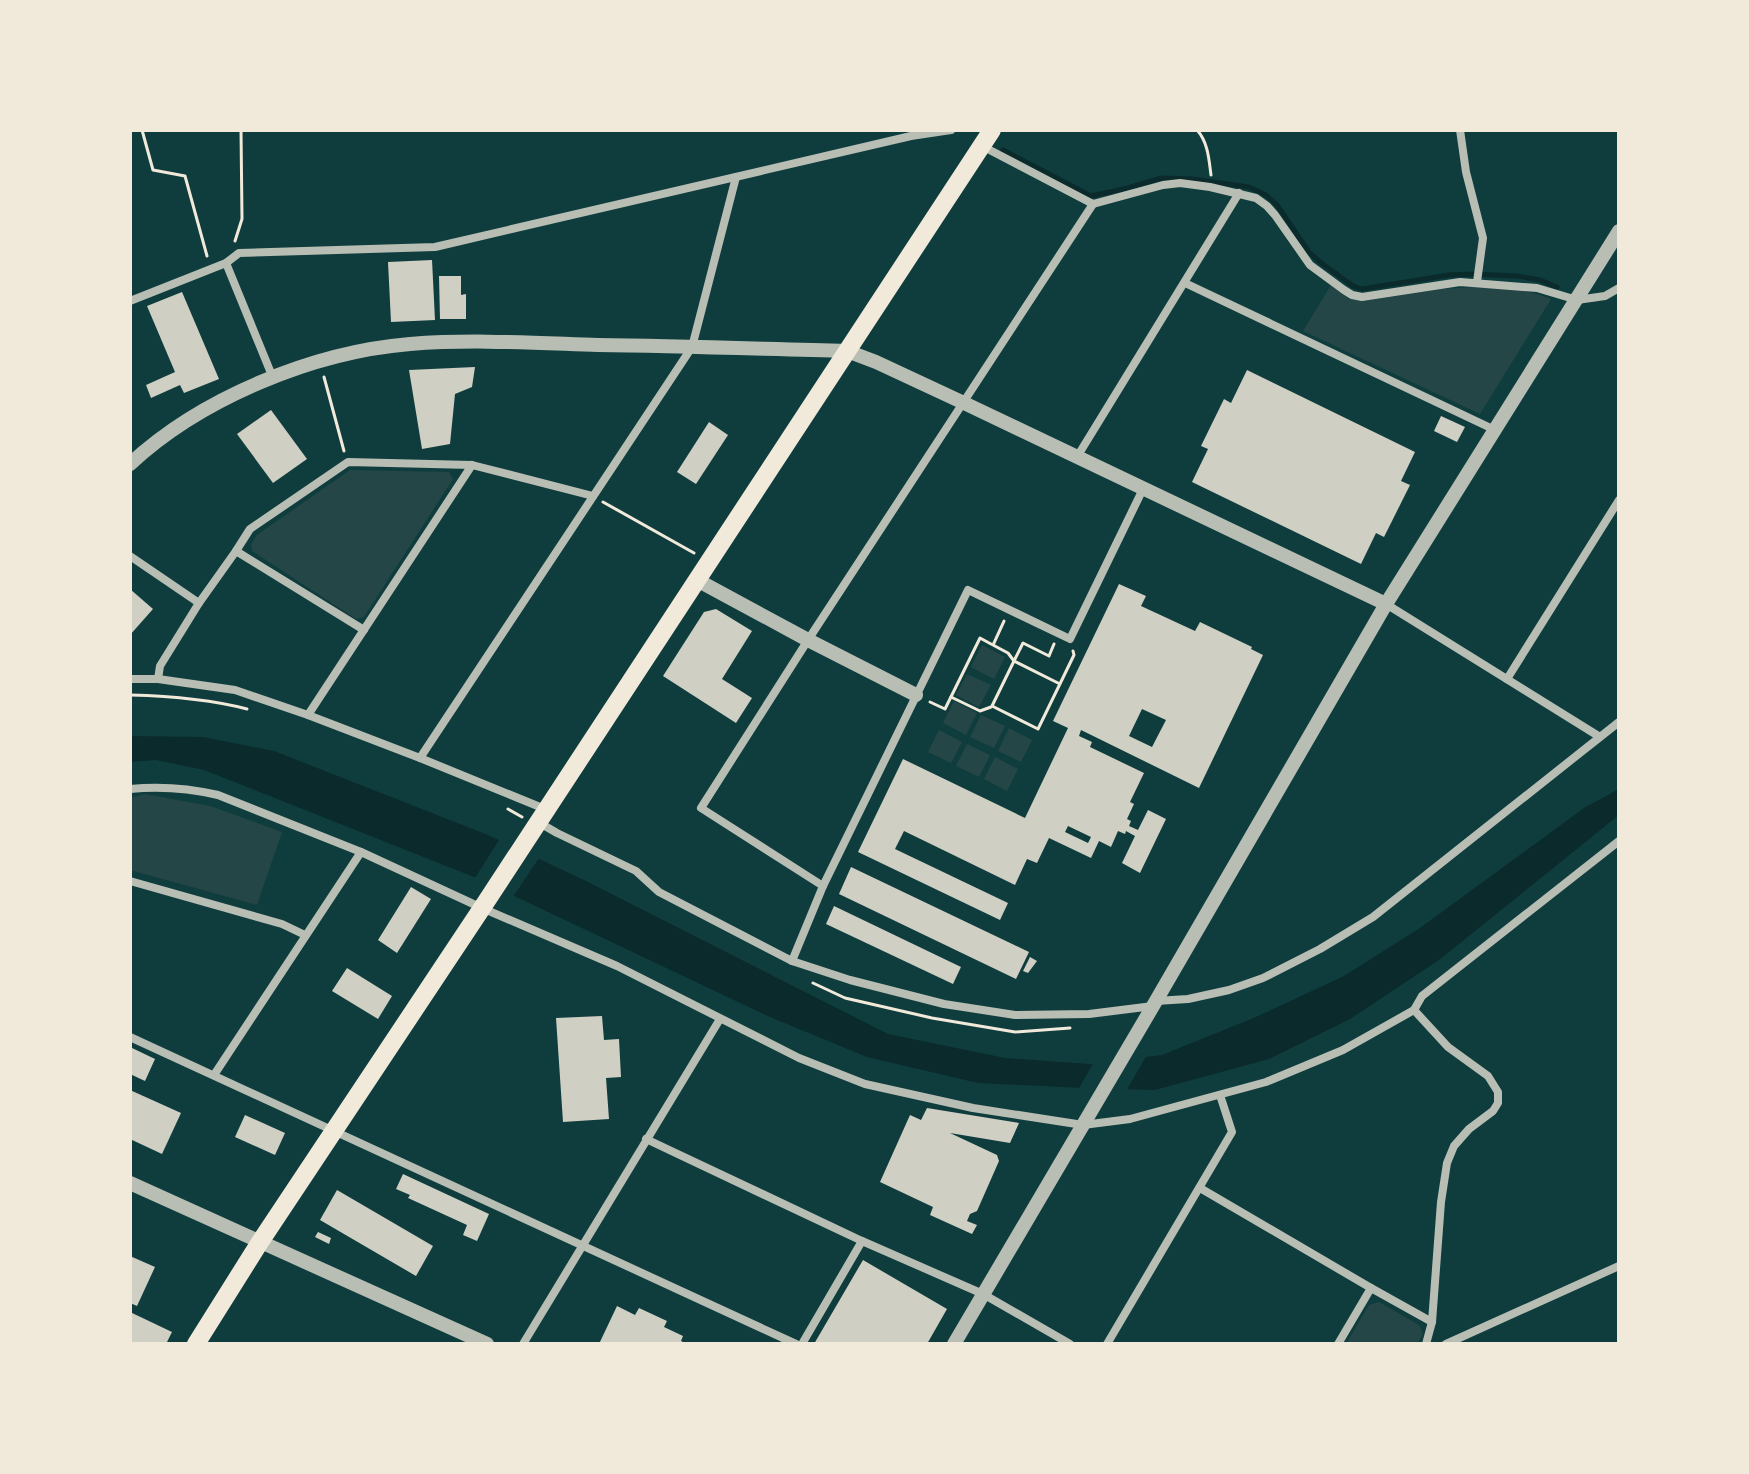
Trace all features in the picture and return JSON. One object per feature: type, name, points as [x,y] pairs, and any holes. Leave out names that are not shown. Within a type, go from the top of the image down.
[{"type":"main road","points":[[196,1344],[260,1242],[987,138]]},
{"type":"street","points":[[130,301],[229,261],[239,253],[435,247],[911,136],[951,130]]},
{"type":"street","points":[[1460,130],[1466,172],[1483,238],[1477,277]]},
{"type":"street","points":[[987,138],[1093,204]]},
{"type":"street","points":[[420,758],[692,347],[736,177]]},
{"type":"street","points":[[823,886],[701,808],[1093,204],[1180,183],[1256,198],[1267,206],[1310,265],[1352,295],[1371,296],[1477,277],[1537,288],[1577,300],[1605,296],[1619,288]]},
{"type":"street","points":[[1077,457],[1239,193]]},
{"type":"street","points":[[954,1344],[1386,604],[1619,231]]},
{"type":"street","points":[[229,261],[273,378]]},
{"type":"street","points":[[1185,283],[1496,431]]},
{"type":"street","points":[[130,464],[206,410],[273,378],[348,354],[407,344],[475,342],[847,351],[964,403],[1386,604],[1600,737]]},
{"type":"street","points":[[158,679],[160,666],[250,529],[348,462],[472,465],[593,496]]},
{"type":"street","points":[[308,715],[472,465]]},
{"type":"street","points":[[792,961],[823,886],[968,590],[1070,639],[1143,489]]},
{"type":"street","points":[[1507,679],[1619,500]]},
{"type":"street","points":[[236,551],[364,630]]},
{"type":"street","points":[[130,556],[199,603]]},
{"type":"street","points":[[697,580],[916,695]]},
{"type":"street","points":[[130,679],[158,679],[235,690],[308,715],[420,758],[557,833],[636,871],[659,892],[792,961],[850,980],[944,1004],[1015,1015],[1089,1014],[1188,999],[1263,978],[1373,917],[1619,722]]},
{"type":"street","points":[[130,789],[154,786],[194,789],[218,795],[486,902],[799,1058],[865,1084],[973,1108],[1083,1125],[1130,1119],[1266,1082],[1343,1050],[1414,1010],[1422,996],[1619,841]]},
{"type":"street","points":[[214,1075],[361,852]]},
{"type":"street","points":[[130,881],[282,924],[305,935]]},
{"type":"street","points":[[1414,1010],[1448,1047],[1488,1076],[1498,1092],[1498,1103],[1493,1111],[1469,1129],[1454,1146],[1447,1163],[1432,1322],[1426,1343],[1439,1344]]},
{"type":"street","points":[[523,1344],[720,1019]]},
{"type":"street","points":[[130,1037],[799,1344],[862,1241]]},
{"type":"street","points":[[1107,1344],[1232,1132],[1220,1095]]},
{"type":"street","points":[[646,1139],[862,1241],[983,1294],[1070,1344]]},
{"type":"street","points":[[130,1183],[487,1344]]},
{"type":"street","points":[[1200,1188],[1432,1322]]},
{"type":"street","points":[[1446,1344],[1619,1266]]},
{"type":"street","points":[[1338,1344],[1371,1288]]},
{"type":"path","points":[[142,130],[153,170],[185,176],[210,268]]},
{"type":"path","points":[[229,261],[242,219],[241,130]]},
{"type":"path","points":[[1197,130],[1203,136],[1211,175]]},
{"type":"path","points":[[324,377],[348,462]]},
{"type":"path","points":[[593,496],[709,561]]},
{"type":"path","points":[[993,645],[1010,610]]},
{"type":"path","points":[[951,697],[980,711],[992,706],[1023,643],[1049,656],[1059,634]]},
{"type":"path","points":[[916,695],[945,709],[980,638],[1008,653],[1014,661],[1060,684]]},
{"type":"path","points":[[992,706],[1038,729],[1074,655]]},
{"type":"path","points":[[130,695],[195,700],[245,709]]},
{"type":"path","points":[[502,806],[538,822]]},
{"type":"shaded area","points":[[1331,285],[1349,299],[1364,301],[1475,287],[1528,291],[1551,299],[1480,414],[1303,331]]},
{"type":"shaded area","points":[[350,470],[449,472],[453,479],[364,617],[356,619],[252,551],[251,544],[257,535]]},
{"type":"shaded area","points":[[982,645],[1005,657],[994,679],[971,667]]},
{"type":"shaded area","points":[[967,674],[991,685],[979,707],[956,695]]},
{"type":"shaded area","points":[[954,701],[977,713],[966,735],[943,723]]},
{"type":"shaded area","points":[[981,715],[1005,726],[994,748],[970,737]]},
{"type":"shaded area","points":[[1009,728],[1032,740],[1021,762],[998,751]]},
{"type":"shaded area","points":[[939,730],[962,742],[951,763],[928,752]]},
{"type":"shaded area","points":[[130,736],[203,737],[274,751],[488,835],[584,880],[888,1034],[1005,1058],[1090,1064],[1162,1055],[1256,1017],[1344,976],[1420,928],[1584,808],[1619,789],[1619,815],[1439,960],[1350,1019],[1269,1059],[1155,1090],[978,1083],[867,1057],[770,1017],[474,877],[204,770],[156,760],[130,762]]},
{"type":"shaded area","points":[[967,744],[990,755],[979,777],[956,766]]},
{"type":"shaded area","points":[[995,757],[1018,769],[1007,791],[984,779]]},
{"type":"shaded area","points":[[145,794],[210,806],[282,832],[257,905],[130,870],[130,798]]},
{"type":"shaded area","points":[[1379,1302],[1419,1325],[1423,1334],[1417,1344],[1346,1344],[1369,1305]]},
{"type":"pier","points":[[501,837],[541,855],[511,900],[473,881]]},
{"type":"pier","points":[[1148,1053],[1125,1093],[1077,1092],[1095,1060]]},
{"type":"building","points":[[432,260],[435,320],[391,322],[388,262]]},
{"type":"building","points":[[439,276],[461,276],[461,295],[466,294],[466,319],[440,319]]},
{"type":"building","points":[[182,292],[219,379],[184,393],[180,385],[151,398],[146,385],[175,372],[147,306]]},
{"type":"building","points":[[475,367],[472,387],[455,394],[450,444],[422,449],[409,370]]},
{"type":"building","points":[[1247,370],[1415,452],[1401,481],[1410,485],[1384,537],[1376,533],[1361,564],[1192,482],[1208,449],[1201,446],[1224,399],[1231,403]]},
{"type":"building","points":[[271,410],[307,459],[273,483],[237,434]]},
{"type":"building","points":[[1441,416],[1465,427],[1457,442],[1434,431]]},
{"type":"building","points":[[709,422],[728,435],[696,484],[677,472]]},
{"type":"building","points":[[1119,584],[1146,596],[1141,606],[1195,631],[1200,622],[1263,655],[1199,788],[1081,730],[1079,736],[1092,742],[1090,747],[1144,773],[1130,802],[1134,804],[1127,819],[1131,821],[1129,826],[1138,830],[1148,810],[1166,819],[1140,873],[1122,863],[1135,836],[1126,831],[1125,834],[1118,831],[1111,847],[1099,841],[1091,858],[1049,838],[1037,863],[1027,859],[1015,885],[904,831],[895,849],[1008,903],[1000,920],[858,852],[903,759],[1025,818],[1068,728],[1053,721]],"holes":[[[1142,709],[1166,720],[1152,747],[1129,736]],[[1068,826],[1091,837],[1088,843],[1065,832]]]},
{"type":"building","points":[[130,589],[153,609],[130,635]]},
{"type":"building","points":[[716,609],[752,631],[722,679],[752,698],[736,723],[663,676],[704,612]]},
{"type":"building","points":[[851,867],[1029,952],[1016,979],[839,894]]},
{"type":"building","points":[[411,887],[431,899],[397,953],[378,940]]},
{"type":"building","points":[[834,906],[961,967],[953,984],[826,924]]},
{"type":"building","points":[[1030,957],[1037,961],[1028,973],[1023,971]]},
{"type":"building","points":[[347,968],[392,996],[378,1019],[332,991]]},
{"type":"building","points":[[602,1016],[604,1040],[619,1039],[621,1077],[606,1078],[609,1119],[563,1122],[556,1018]]},
{"type":"building","points":[[130,1047],[155,1059],[145,1081],[130,1074]]},
{"type":"building","points":[[130,1090],[181,1113],[162,1154],[130,1139]]},
{"type":"building","points":[[927,1108],[1019,1123],[1010,1143],[950,1133],[997,1155],[999,1161],[977,1211],[970,1214],[967,1221],[977,1225],[972,1234],[930,1215],[933,1207],[880,1182],[910,1115],[921,1120]]},
{"type":"building","points":[[245,1115],[285,1133],[275,1155],[235,1137]]},
{"type":"building","points":[[403,1174],[489,1214],[477,1241],[463,1235],[467,1225],[408,1198],[410,1195],[396,1189]]},
{"type":"building","points":[[337,1190],[433,1246],[416,1276],[320,1220]]},
{"type":"building","points":[[318,1232],[331,1238],[329,1244],[315,1237]]},
{"type":"building","points":[[130,1256],[155,1267],[137,1306],[130,1303]]},
{"type":"building","points":[[863,1260],[947,1309],[927,1344],[814,1344]]},
{"type":"building","points":[[617,1306],[635,1315],[639,1308],[667,1321],[664,1327],[683,1336],[681,1341],[687,1344],[599,1344]]},
{"type":"building","points":[[130,1312],[172,1332],[166,1344],[130,1344]]},
{"type":"waterway","points":[[1003,150],[1091,196],[1161,178],[1249,187],[1266,195],[1277,205],[1309,252],[1320,262],[1362,289],[1471,274],[1517,276],[1557,287]]}]
